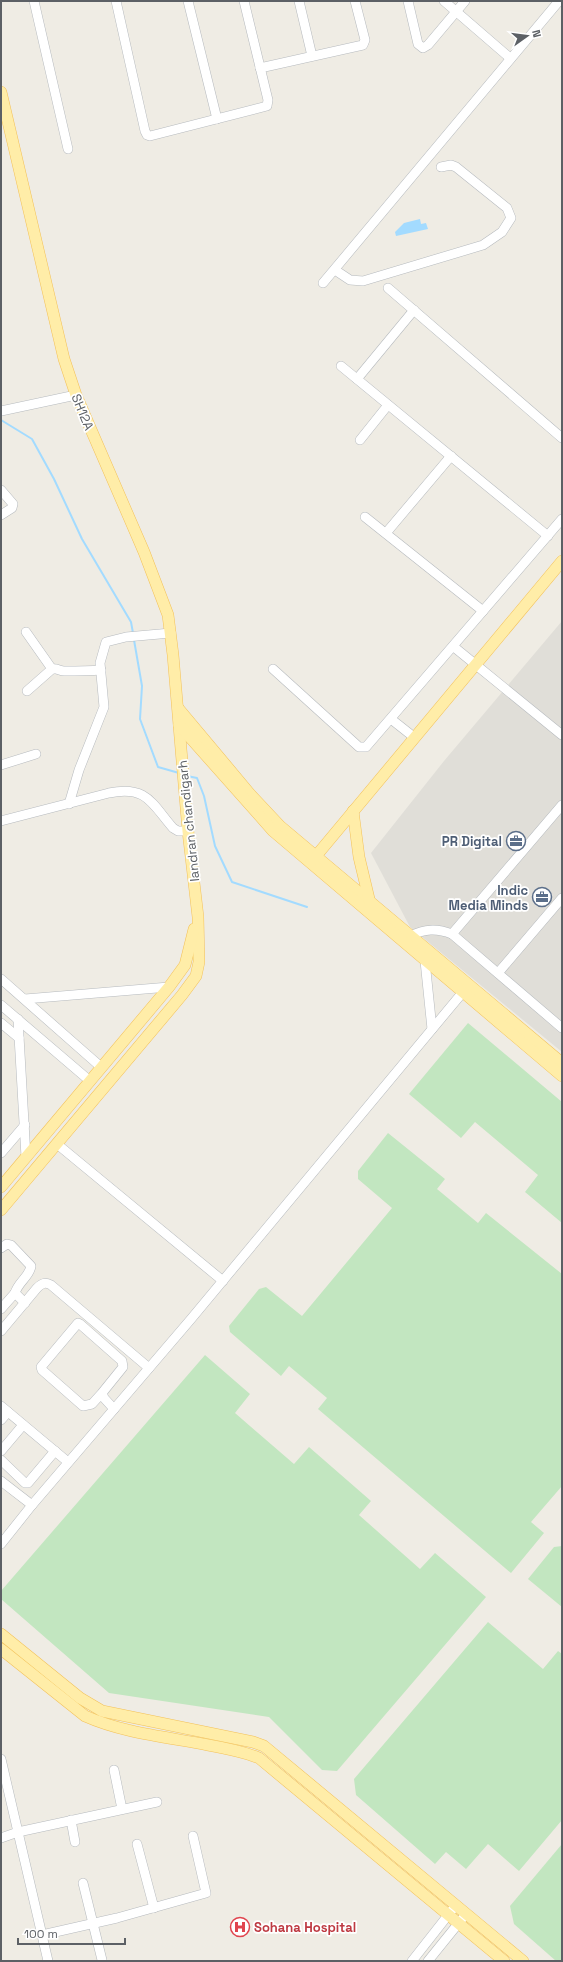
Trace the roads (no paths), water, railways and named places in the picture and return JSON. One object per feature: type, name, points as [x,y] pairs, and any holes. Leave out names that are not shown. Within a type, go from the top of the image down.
[{"type":"main road","name":"SH12A","points":[[1,92],[64,358],[76,395],[161,593],[168,615],[179,725]]},
{"type":"main road","points":[[312,860],[562,561]]},
{"type":"main road","points":[[178,708],[260,805],[312,860],[425,961],[465,988],[562,1063]]},
{"type":"main road","points":[[179,725],[268,826],[370,903],[410,936],[562,1076]]},
{"type":"main road","name":"landran chandigarh","points":[[1,1210],[177,1001],[196,976],[199,962],[198,917],[184,792],[179,725]]},
{"type":"main road","points":[[353,811],[359,857],[370,903]]},
{"type":"main road","points":[[1,1187],[169,987],[185,965],[198,917]]},
{"type":"main road","points":[[1,1634],[80,1698],[102,1711],[253,1742],[264,1746],[523,1961]]},
{"type":"main road","points":[[1,1649],[85,1716],[98,1722],[122,1729],[230,1749],[259,1758],[504,1961]]},
{"type":"street","points":[[34,1],[68,149]]},
{"type":"street","points":[[116,1],[147,135],[154,136],[267,106],[268,100],[244,1]]},
{"type":"street","points":[[188,1],[217,119]]},
{"type":"street","points":[[299,1],[312,56]]},
{"type":"street","points":[[260,68],[363,45],[365,40],[355,1]]},
{"type":"street","points":[[408,1],[418,44],[423,48],[428,45],[465,1]]},
{"type":"street","points":[[444,1],[510,58]]},
{"type":"street","points":[[323,283],[559,1]]},
{"type":"street","points":[[335,270],[350,280],[363,281],[472,249],[494,239],[502,232],[511,218],[507,208],[456,167],[441,166]]},
{"type":"street","points":[[388,288],[562,438]]},
{"type":"street","points":[[357,379],[414,310]]},
{"type":"street","points":[[341,366],[548,536]]},
{"type":"street","points":[[1,411],[76,395]]},
{"type":"street","points":[[360,440],[388,405]]},
{"type":"street","points":[[386,533],[451,456]]},
{"type":"street","points":[[1,490],[14,504],[12,508],[1,515]]},
{"type":"street","points":[[366,517],[484,611]]},
{"type":"street","points":[[273,669],[361,748],[369,745],[562,519]]},
{"type":"street","points":[[26,632],[52,669]]},
{"type":"street","points":[[69,804],[79,770],[104,707],[100,663],[106,642],[109,640],[136,636],[171,633]]},
{"type":"street","points":[[454,646],[475,665],[562,735]]},
{"type":"street","points":[[27,691],[52,669],[57,668],[63,671],[72,669],[101,670]]},
{"type":"street","points":[[391,719],[415,738]]},
{"type":"street","points":[[1,765],[36,754]]},
{"type":"street","points":[[1,821],[118,791],[137,793],[148,798],[173,828],[178,831],[188,831]]},
{"type":"street","points":[[452,934],[562,805]]},
{"type":"street","points":[[498,973],[561,901]]},
{"type":"street","points":[[410,936],[429,929],[440,929],[452,934],[562,1028]]},
{"type":"street","points":[[425,961],[432,1029]]},
{"type":"street","points":[[1,979],[101,1067]]},
{"type":"street","points":[[25,999],[169,987]]},
{"type":"street","points":[[1,1544],[68,1462],[223,1281],[465,988]]},
{"type":"street","points":[[1,1005],[90,1081]]},
{"type":"street","points":[[18,1019],[26,1157]]},
{"type":"street","points":[[1,1023],[19,1038]]},
{"type":"street","points":[[1,1153],[25,1125]]},
{"type":"street","points":[[57,1144],[223,1281]]},
{"type":"street","points":[[1,1248],[7,1244],[11,1245],[31,1266],[31,1271],[16,1288],[15,1293],[1,1309]]},
{"type":"street","points":[[1,1332],[41,1284],[47,1282],[149,1368]]},
{"type":"street","points":[[15,1293],[24,1303]]},
{"type":"street","points":[[78,1324],[80,1324],[122,1361],[123,1367],[102,1393],[92,1404],[84,1406],[42,1370],[41,1367],[78,1324]]},
{"type":"street","points":[[102,1393],[104,1398],[114,1409]]},
{"type":"street","points":[[1,1420],[5,1409],[68,1462]]},
{"type":"street","points":[[1,1451],[23,1424]]},
{"type":"street","points":[[1,1460],[25,1483],[28,1483],[55,1451]]},
{"type":"street","points":[[1,1481],[32,1505]]},
{"type":"street","points":[[1,1760],[48,1961]]},
{"type":"street","points":[[114,1770],[122,1810]]},
{"type":"street","points":[[1,1838],[18,1832],[157,1802]]},
{"type":"street","points":[[71,1820],[75,1842]]},
{"type":"street","points":[[42,1935],[154,1908],[206,1893],[193,1836]]},
{"type":"street","points":[[137,1844],[154,1908]]},
{"type":"street","points":[[83,1883],[102,1960]]},
{"type":"street","points":[[412,1961],[456,1905]]},
{"type":"street","points":[[428,1961],[466,1914]]},
{"type":"water","points":[[420,219],[421,224],[426,223],[428,229],[396,236],[395,232],[404,223]]},
{"type":"waterway","points":[[1,420],[32,439],[54,479],[82,539],[131,622],[133,633]]},
{"type":"waterway","points":[[134,640],[142,686],[140,719],[158,767],[179,773]]},
{"type":"waterway","points":[[187,776],[197,778],[204,796],[215,846],[232,882],[307,907]]},
{"type":"place","name":"PR Digital","points":[[516,841]]},
{"type":"place","name":"Indic Media Minds","points":[[542,897]]},
{"type":"place","name":"Sohana Hospital","points":[[240,1927]]}]
